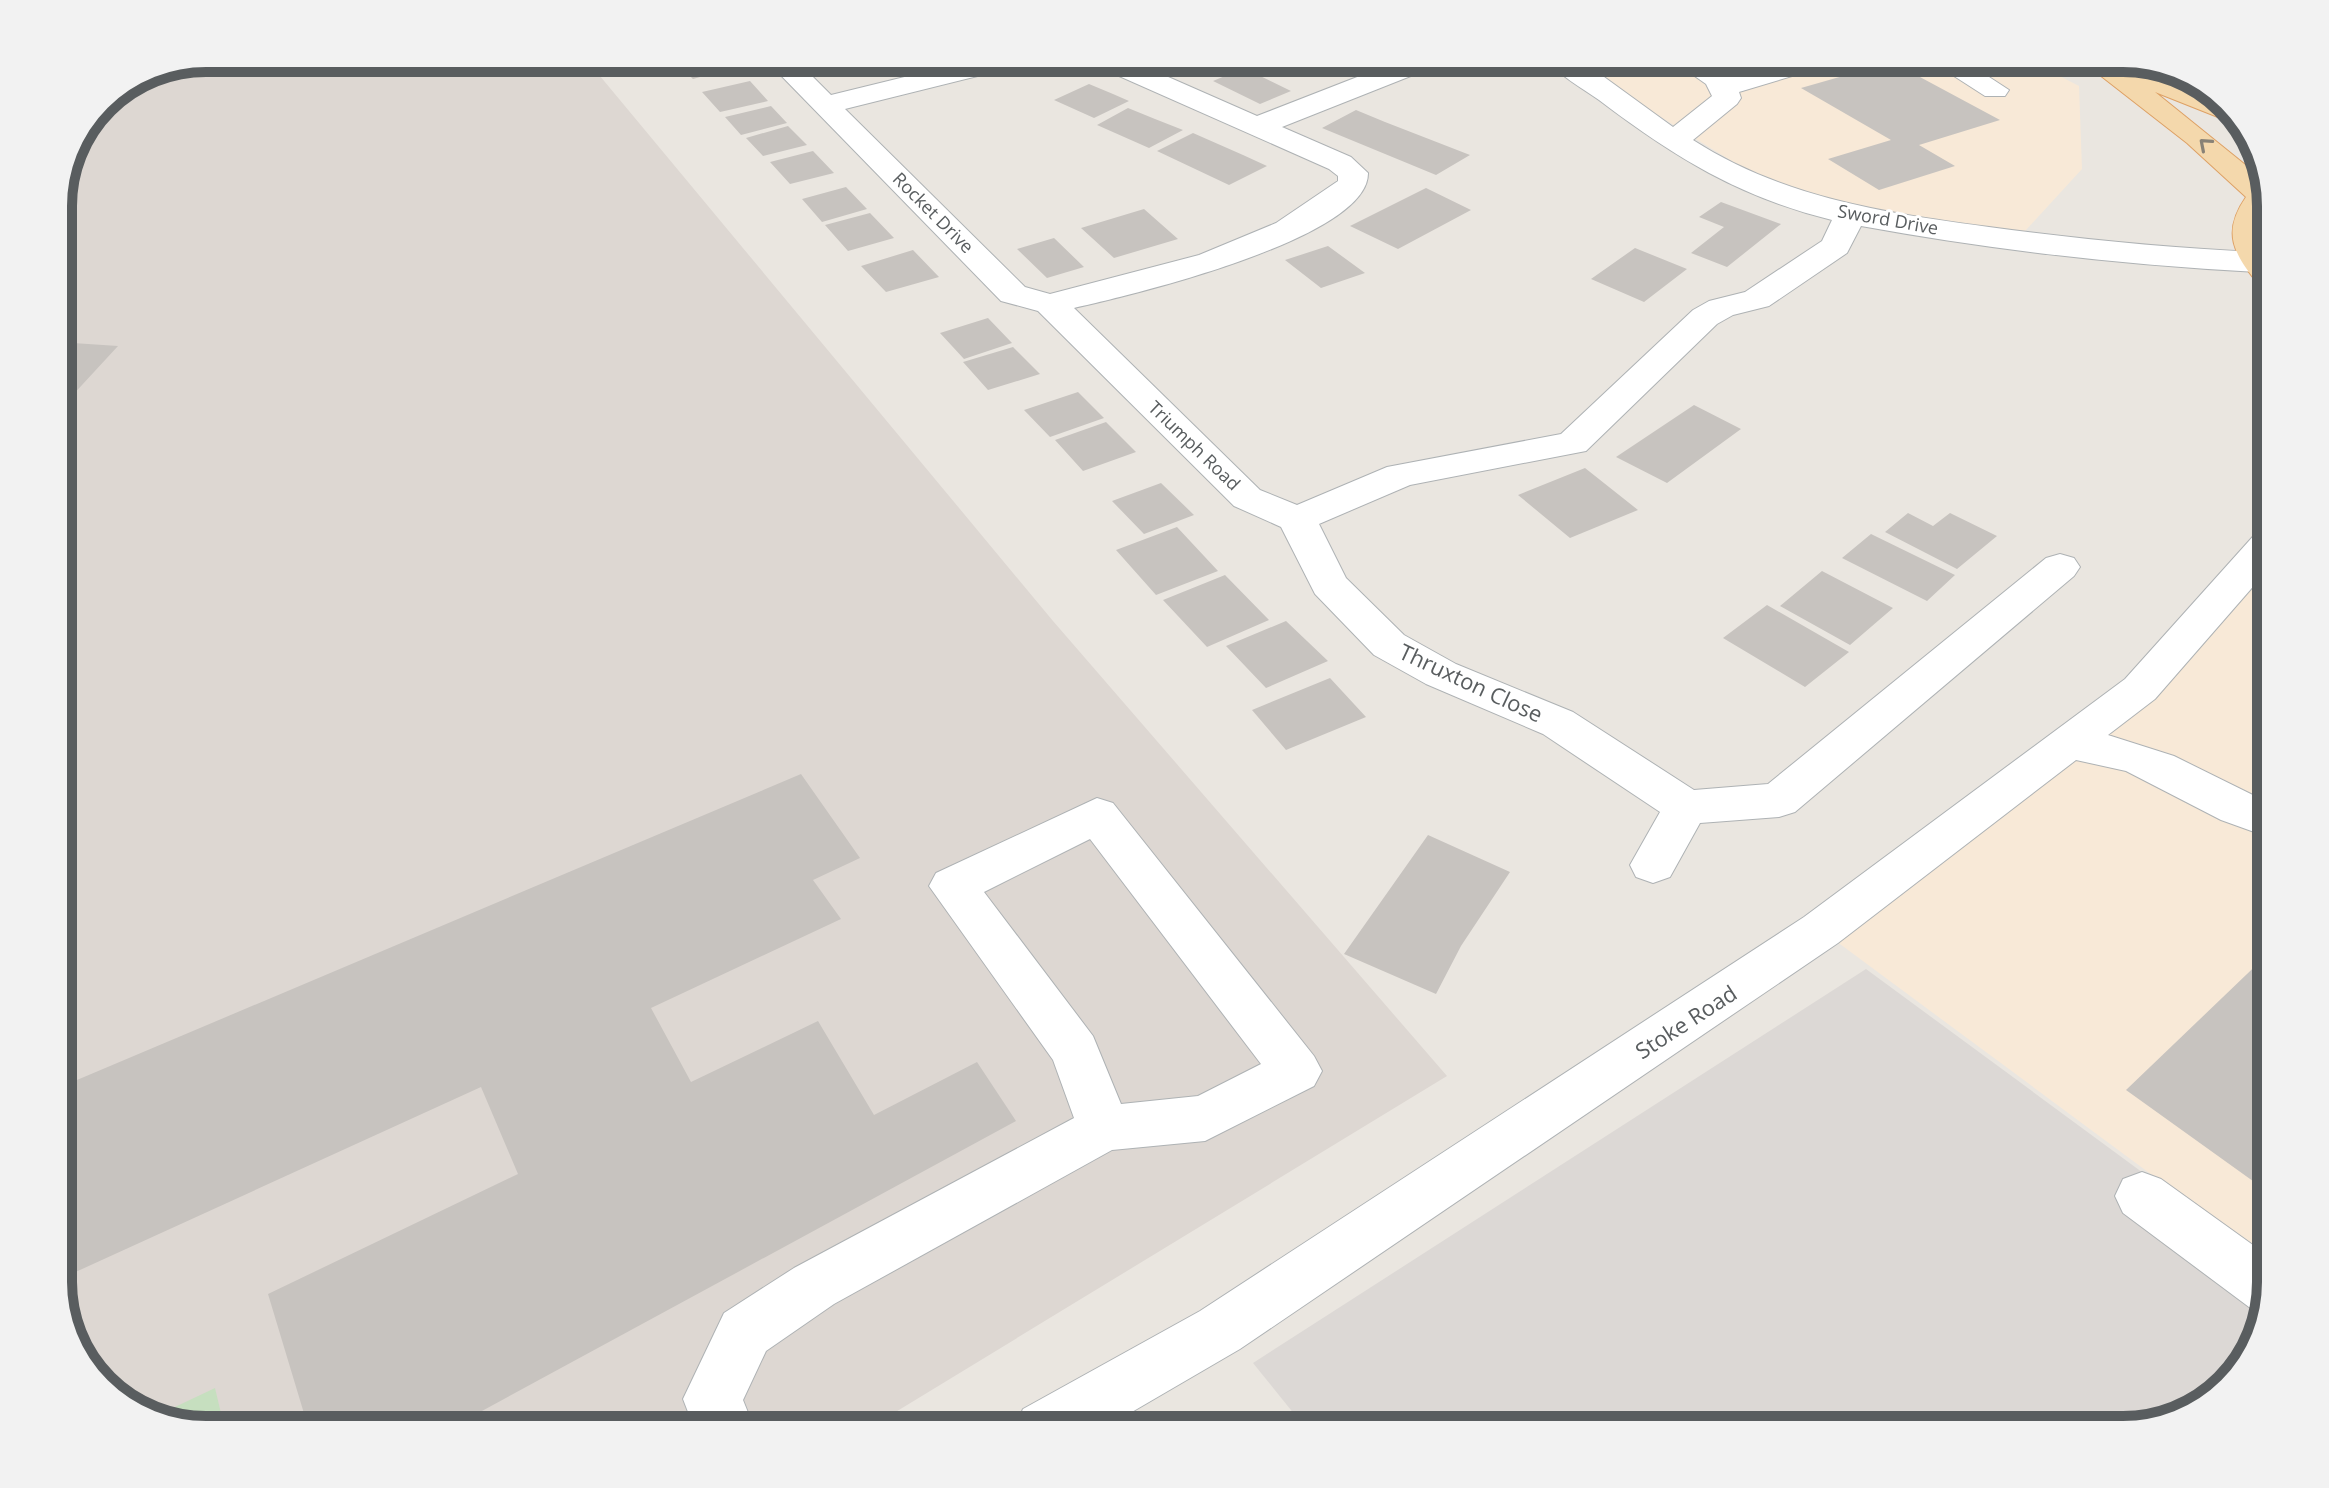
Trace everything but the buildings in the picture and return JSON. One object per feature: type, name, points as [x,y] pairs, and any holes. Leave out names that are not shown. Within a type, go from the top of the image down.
[{"type":"main road","points":[[2111,72],[2255,185]]},
{"type":"main road","points":[[2134,73],[2208,103]]},
{"type":"main road","points":[[2257,204],[2246,225],[2247,243],[2257,259]]},
{"type":"street","name":"Rocket Drive","points":[[792,72],[1013,294],[1050,304]]},
{"type":"street","points":[[826,105],[959,72]]},
{"type":"street","points":[[1050,304],[1153,279],[1246,251],[1337,199],[1353,184],[1353,173],[1340,163],[1132,72]]},
{"type":"street","points":[[1257,126],[1395,72]]},
{"type":"street","name":"Sword Drive","points":[[1579,72],[1673,141],[1732,176],[1794,200],[1850,215],[2016,241],[2257,269]]},
{"type":"street","points":[[1673,141],[1727,98],[1725,87],[1703,72]]},
{"type":"street","points":[[1725,87],[1775,72]]},
{"type":"street","points":[[1964,72],[1995,90]]},
{"type":"street","points":[[1297,519],[1400,475],[1573,443],[1705,317],[1721,308],[1757,299],[1836,246],[1850,215]]},
{"type":"street","name":"Triumph Road","points":[[1050,304],[1247,498],[1297,519]]},
{"type":"street","name":"Thruxton Close","points":[[1297,519],[1329,585],[1389,645],[1441,674],[1558,723],[1686,807]]},
{"type":"street","name":"Stoke Road","points":[[1069,1416],[1220,1330],[1772,965],[2140,689],[2257,557]]},
{"type":"street","points":[[1653,865],[1686,807],[1779,800],[2060,567]]},
{"type":"street","points":[[2069,743],[2139,759],[2188,781],[2240,812],[2257,817]]},
{"type":"street","points":[[720,1416],[713,1399],[745,1332],[814,1286],[1104,1128],[1205,1118],[1296,1071],[1097,815],[953,886],[1075,1051],[1104,1128]]},
{"type":"street","points":[[2142,1196],[2257,1280]]},
{"type":"shaded area","points":[[206,72],[597,72],[1053,621],[1447,1076],[889,1416],[206,1416],[163,1409],[132,1393],[111,1377],[90,1349],[79,1325],[72,1290],[72,198],[82,155],[95,132],[111,111],[132,95],[155,82],[180,75]]},
{"type":"shaded area","points":[[1588,72],[2052,72],[2079,86],[2082,169],[2016,241],[1794,200]]},
{"type":"shaded area","points":[[2257,555],[2257,1253],[1821,930],[2069,743]]},
{"type":"shaded area","points":[[1866,969],[2257,1257],[2257,1282],[2250,1325],[2224,1370],[2211,1383],[2182,1402],[2140,1415],[1296,1416],[1253,1363]]},
{"type":"green space","points":[[215,1388],[222,1416],[189,1415],[168,1410]]}]
